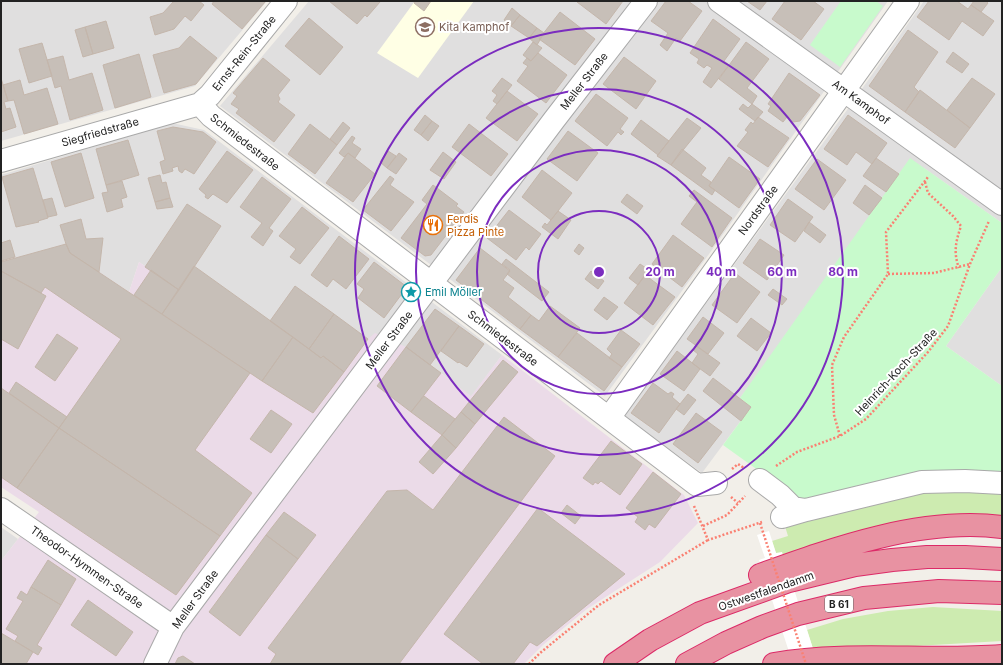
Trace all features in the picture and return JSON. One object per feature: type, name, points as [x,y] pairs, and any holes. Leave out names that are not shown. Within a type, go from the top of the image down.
[{"type":"highway","points":[[700,613],[755,578],[809,558],[894,533],[926,528],[963,525],[1002,527]]},
{"type":"highway","name":"Ostwestfalendamm","points":[[615,664],[650,640],[700,613],[789,581],[855,565],[927,557],[1002,559]]},
{"type":"highway","name":"B 61","points":[[687,664],[726,643],[762,627],[798,614],[864,598],[939,591],[1002,593]]},
{"type":"highway","points":[[774,664],[841,657],[1002,656]]},
{"type":"street","name":"Ernst-Rein-Straße","points":[[200,104],[210,95],[286,1]]},
{"type":"street","name":"Meller Straße","points":[[155,664],[173,627],[549,126],[646,1]]},
{"type":"street","name":"Am Kamphof","points":[[719,1],[844,90],[940,161],[1000,202]]},
{"type":"street","name":"Nordstraße","points":[[608,418],[908,1]]},
{"type":"street","name":"Siegfriedstraße","points":[[1,161],[200,104]]},
{"type":"street","name":"Schmiedestraße","points":[[200,104],[211,116],[608,418],[707,484]]},
{"type":"street","points":[[760,480],[780,495],[793,508],[806,510]]},
{"type":"street","points":[[782,517],[922,482],[965,481],[1002,483]]},
{"type":"street","name":"Theodor-Hymmen-Straße","points":[[1,508],[173,627]]},
{"type":"path","points":[[840,436],[834,415],[832,365],[844,337],[888,274],[886,232],[940,161]]},
{"type":"path","points":[[925,181],[928,193],[953,216],[961,226],[956,240],[955,257],[959,268]]},
{"type":"path","name":"Heinrich-Koch-Straße","points":[[703,526],[727,515],[771,470],[797,452],[840,436],[866,419],[928,352],[948,326],[970,264],[1000,202]]},
{"type":"path","points":[[888,274],[934,273],[959,268],[970,264]]},
{"type":"path","points":[[708,540],[694,506],[707,484],[738,464],[760,480]]},
{"type":"path","points":[[529,664],[540,653],[599,605],[708,540],[760,523],[806,664]]},
{"type":"shaded area","points":[[1,1],[267,1],[195,86],[1,141]]},
{"type":"shaded area","points":[[309,1],[888,1],[709,254],[605,396],[220,106]]},
{"type":"shaded area","name":"Kita Kamphof","points":[[415,1],[474,1],[418,78],[377,53]]},
{"type":"shaded area","points":[[924,1],[1002,1],[1002,223],[924,168],[740,398],[751,407],[702,473],[624,416],[847,110]]},
{"type":"shaded area","points":[[172,123],[204,130],[502,355],[471,397],[441,373],[368,339],[334,314],[270,321],[179,290],[139,262],[129,292],[70,253],[66,244],[1,262],[1,175]]},
{"type":"shaded area","points":[[66,244],[71,253],[129,292],[139,262],[179,289],[270,321],[295,286],[368,339],[375,333],[406,347],[471,396],[502,355],[684,495],[698,523],[660,562],[587,609],[543,645],[524,664],[1,664],[1,561],[39,512],[1,487],[1,262]]},
{"type":"shaded area","points":[[1002,267],[1002,386],[946,346]]},
{"type":"shaded area","points":[[1,527],[18,539],[1,561]]},
{"type":"green space","points":[[841,1],[876,1],[883,6],[840,67],[810,45]]},
{"type":"green space","points":[[910,158],[1002,223],[1002,267],[946,346],[1002,386],[1002,488],[922,487],[802,518],[795,497],[723,445],[751,407],[740,398]]},
{"type":"green space","points":[[1002,488],[1002,520],[784,559],[776,553],[772,541],[788,536],[784,523],[892,493]]},
{"type":"green space","points":[[933,607],[1002,611],[1002,641],[898,647],[813,649],[807,630],[843,619],[888,611]]},
{"type":"pier","points":[[769,531],[776,553],[782,552],[818,664],[793,664],[759,560],[765,558],[757,535]]},
{"type":"building","points":[[174,1],[199,1],[204,5],[191,21],[185,16],[174,29],[155,35],[150,17],[163,13]]},
{"type":"building","points":[[214,1],[265,2],[242,29],[212,4]]},
{"type":"building","points":[[329,1],[380,2],[367,17],[365,15],[357,24]]},
{"type":"building","points":[[415,1],[431,1],[424,11],[414,3]]},
{"type":"building","points":[[623,1],[606,24],[577,2]]},
{"type":"building","points":[[666,1],[688,1],[702,11],[680,41],[676,38],[667,51],[660,45],[668,33],[651,21]]},
{"type":"building","points":[[747,1],[767,1],[760,10]]},
{"type":"building","points":[[785,1],[813,1],[824,9],[801,40],[772,19]]},
{"type":"building","points":[[929,1],[957,1],[968,9],[971,5],[994,21],[983,36],[962,21],[949,40],[917,17]]},
{"type":"building","points":[[974,1],[986,1],[988,3],[981,12],[971,5]]},
{"type":"building","points":[[512,8],[520,15],[511,26],[504,20]]},
{"type":"building","points":[[560,12],[595,39],[575,65],[539,39]]},
{"type":"building","points":[[520,15],[537,28],[529,38],[511,26]]},
{"type":"building","points":[[309,18],[343,47],[320,75],[285,46]]},
{"type":"building","points":[[713,19],[740,39],[724,61],[729,65],[711,88],[703,82],[712,68],[707,65],[704,68],[697,63],[699,59],[690,53]]},
{"type":"building","points":[[106,21],[114,48],[93,54],[85,27]]},
{"type":"building","points":[[85,27],[93,54],[83,57],[75,30]]},
{"type":"building","points":[[537,28],[544,33],[537,45],[529,38]]},
{"type":"building","points":[[908,30],[938,52],[914,87],[919,92],[905,112],[869,86]]},
{"type":"building","points":[[190,36],[217,58],[196,84],[164,93],[153,55],[179,48]]},
{"type":"building","points":[[533,42],[542,48],[531,61],[523,55]]},
{"type":"building","points":[[746,42],[769,59],[747,88],[757,96],[752,104],[719,79]]},
{"type":"building","points":[[42,43],[52,76],[29,83],[19,49]]},
{"type":"building","points":[[953,52],[969,64],[962,73],[946,62]]},
{"type":"building","points":[[538,53],[567,75],[546,103],[517,81],[528,66],[523,63],[527,58],[531,61]]},
{"type":"building","points":[[139,54],[151,97],[115,108],[103,65]]},
{"type":"building","points":[[63,56],[69,80],[92,73],[103,110],[70,120],[61,86],[55,88],[47,60]]},
{"type":"building","points":[[624,57],[656,81],[636,109],[603,84]]},
{"type":"building","points":[[263,58],[290,80],[278,95],[280,99],[278,102],[295,115],[274,142],[236,113],[239,109],[231,104],[237,96],[233,93]]},
{"type":"building","points":[[789,73],[820,95],[800,121],[793,122],[787,117],[783,122],[768,111],[771,106],[768,104]]},
{"type":"building","points":[[1,78],[8,101],[4,102],[6,109],[10,108],[16,127],[1,132]]},
{"type":"building","points":[[502,78],[512,85],[497,104],[493,101],[497,95],[492,91]]},
{"type":"building","points":[[972,78],[995,94],[970,128],[947,110]]},
{"type":"building","points":[[20,80],[24,95],[47,88],[58,124],[24,134],[14,100],[8,101],[3,85]]},
{"type":"building","points":[[920,90],[970,128],[955,148],[905,112]]},
{"type":"building","points":[[507,91],[538,114],[517,141],[486,118]]},
{"type":"building","points":[[596,94],[628,118],[620,129],[624,132],[621,135],[618,132],[607,146],[575,121]]},
{"type":"building","points":[[743,104],[748,108],[752,104],[763,112],[755,121],[739,109]]},
{"type":"building","points":[[425,115],[432,121],[421,135],[414,130]]},
{"type":"building","points":[[848,115],[887,143],[872,164],[856,152],[847,165],[824,149]]},
{"type":"building","points":[[758,117],[789,138],[768,167],[737,146],[748,132],[745,130],[751,122],[753,124]]},
{"type":"building","points":[[687,118],[701,128],[671,165],[657,156]]},
{"type":"building","points":[[641,120],[669,141],[658,155],[631,134]]},
{"type":"building","points":[[432,121],[439,126],[428,141],[421,135]]},
{"type":"building","points":[[343,122],[350,128],[337,145],[330,139]]},
{"type":"building","points":[[310,124],[337,145],[315,174],[288,154]]},
{"type":"building","points":[[469,124],[508,154],[491,176],[452,147]]},
{"type":"building","points":[[173,127],[203,132],[216,142],[194,174],[185,169],[182,173],[179,171],[178,166],[172,168],[173,171],[163,174],[160,162],[165,160],[157,131]]},
{"type":"building","points":[[568,131],[598,153],[577,181],[547,159]]},
{"type":"building","points":[[352,136],[355,138],[352,143],[361,149],[355,158],[348,153],[344,157],[339,153]]},
{"type":"building","points":[[128,140],[139,175],[106,185],[96,149]]},
{"type":"building","points":[[682,149],[706,168],[701,175],[711,182],[709,186],[715,190],[712,195],[671,165]]},
{"type":"building","points":[[227,151],[253,170],[227,203],[213,194],[208,199],[199,189]]},
{"type":"building","points":[[388,151],[396,156],[387,168],[380,162]]},
{"type":"building","points":[[443,152],[456,162],[444,179],[430,170]]},
{"type":"building","points":[[81,153],[94,198],[65,207],[51,162]]},
{"type":"building","points":[[348,153],[375,174],[353,202],[326,183]]},
{"type":"building","points":[[399,153],[407,159],[396,174],[387,168]]},
{"type":"building","points":[[729,157],[760,179],[739,208],[709,186]]},
{"type":"building","points":[[876,158],[899,174],[886,192],[863,176]]},
{"type":"building","points":[[817,159],[846,180],[824,210],[795,189]]},
{"type":"building","points":[[33,168],[48,218],[38,221],[39,222],[16,227],[2,177]]},
{"type":"building","points":[[542,170],[572,193],[551,220],[522,197]]},
{"type":"building","points":[[160,175],[162,183],[166,182],[170,198],[155,202],[148,178]]},
{"type":"building","points":[[390,176],[394,179],[390,185],[414,202],[391,231],[363,210]]},
{"type":"building","points":[[262,177],[291,199],[269,228],[273,231],[263,246],[251,237],[262,223],[240,207]]},
{"type":"building","points":[[122,181],[127,197],[121,199],[123,207],[107,212],[102,193],[108,192],[106,185]]},
{"type":"building","name":"Ferdis Pizza Pinte","points":[[433,185],[458,204],[456,206],[464,212],[431,255],[425,256],[401,238],[427,204],[422,200]]},
{"type":"building","points":[[865,185],[882,198],[869,215],[853,203]]},
{"type":"building","points":[[694,190],[732,218],[712,247],[681,224],[697,202],[689,196]]},
{"type":"building","points":[[627,194],[643,206],[637,214],[621,202]]},
{"type":"building","points":[[52,198],[57,215],[48,217],[43,200]]},
{"type":"building","points":[[170,198],[173,207],[157,209],[155,202]]},
{"type":"building","points":[[788,199],[813,217],[795,242],[770,225]]},
{"type":"building","points":[[187,204],[221,226],[179,290],[145,267]]},
{"type":"building","points":[[302,207],[329,228],[300,264],[290,257],[296,249],[279,236]]},
{"type":"building","points":[[509,210],[541,234],[529,250],[526,247],[516,260],[487,238]]},
{"type":"building","points":[[558,211],[571,220],[558,239],[542,227],[545,223],[547,225]]},
{"type":"building","points":[[81,219],[86,239],[103,238],[99,272],[70,253],[66,244],[60,225]]},
{"type":"building","points":[[809,222],[826,235],[820,243],[804,231]]},
{"type":"building","points":[[673,235],[704,258],[682,287],[652,264]]},
{"type":"building","points":[[339,236],[369,259],[346,289],[333,279],[327,287],[311,275]]},
{"type":"building","points":[[760,239],[784,255],[767,280],[743,263]]},
{"type":"building","points":[[10,240],[15,257],[1,261],[1,243]]},
{"type":"building","points":[[66,244],[70,253],[250,373],[195,450],[252,493],[220,536],[59,428],[121,339],[45,287],[41,293],[1,271],[1,262]]},
{"type":"building","points":[[579,244],[584,248],[579,255],[574,251]]},
{"type":"building","points":[[480,248],[510,271],[503,280],[514,288],[508,297],[531,315],[520,329],[456,280]]},
{"type":"building","points":[[506,259],[549,292],[542,301],[507,274],[510,270],[502,264]]},
{"type":"building","points":[[374,262],[407,287],[384,318],[358,298],[364,289],[357,284]]},
{"type":"building","points":[[640,264],[649,270],[638,285],[629,278]]},
{"type":"building","points":[[194,266],[293,337],[262,381],[162,314]]},
{"type":"building","points":[[151,270],[179,290],[162,314],[134,295]]},
{"type":"building","points":[[1,271],[46,296],[18,349],[1,339]]},
{"type":"building","points":[[591,271],[604,281],[598,289],[585,279]]},
{"type":"building","points":[[735,273],[760,292],[737,323],[712,305]]},
{"type":"building","points":[[645,275],[675,297],[653,325],[624,303]]},
{"type":"building","points":[[295,286],[334,314],[309,349],[270,321]]},
{"type":"building","points":[[773,289],[787,299],[782,305],[768,295]]},
{"type":"building","points":[[604,297],[618,307],[607,320],[594,310]]},
{"type":"building","points":[[550,306],[580,328],[558,357],[520,329],[531,315],[539,321]]},
{"type":"building","points":[[435,309],[459,326],[430,365],[406,347]]},
{"type":"building","points":[[334,314],[368,339],[344,372],[323,356],[321,358],[309,349]]},
{"type":"building","points":[[703,317],[724,333],[708,354],[687,339]]},
{"type":"building","points":[[751,318],[771,333],[757,351],[737,336]]},
{"type":"building","points":[[459,326],[484,344],[467,367],[459,362],[458,363],[441,351]]},
{"type":"building","points":[[621,330],[640,344],[622,367],[609,358],[612,354],[607,349]]},
{"type":"building","points":[[577,333],[622,367],[604,391],[558,357]]},
{"type":"building","points":[[57,334],[78,348],[55,381],[35,367]]},
{"type":"building","points":[[293,337],[321,358],[323,356],[344,372],[313,413],[262,381]]},
{"type":"building","points":[[696,346],[720,363],[710,376],[692,363],[698,354],[693,350]]},
{"type":"building","points":[[406,347],[441,373],[411,412],[377,386]]},
{"type":"building","points":[[677,351],[700,369],[684,391],[660,374]]},
{"type":"building","points":[[503,360],[518,372],[475,424],[461,412]]},
{"type":"building","points":[[713,378],[751,407],[741,421],[703,391]]},
{"type":"building","points":[[16,382],[67,417],[59,428],[9,393]]},
{"type":"building","points":[[653,383],[668,394],[671,392],[674,394],[672,397],[680,404],[659,433],[631,413]]},
{"type":"building","points":[[1,388],[59,428],[17,488],[1,477]]},
{"type":"building","points":[[688,394],[696,400],[684,415],[676,409]]},
{"type":"building","points":[[424,396],[455,419],[442,435],[411,412]]},
{"type":"building","points":[[271,410],[292,424],[271,453],[250,439]]},
{"type":"building","points":[[461,412],[475,424],[456,448],[442,435]]},
{"type":"building","points":[[696,413],[722,432],[698,463],[673,444]]},
{"type":"building","points":[[504,417],[555,456],[399,664],[270,664],[276,654],[268,648],[387,491],[407,490],[433,510]]},
{"type":"building","points":[[59,428],[220,536],[176,595],[17,488]]},
{"type":"building","points":[[442,435],[456,448],[433,474],[419,462]]},
{"type":"building","points":[[611,441],[642,464],[620,495],[601,481],[598,484],[595,482],[593,485],[583,478]]},
{"type":"building","points":[[653,472],[681,494],[655,528],[649,524],[645,530],[635,522],[638,517],[626,508]]},
{"type":"building","points":[[567,505],[581,516],[575,524],[561,513]]},
{"type":"building","points":[[538,508],[625,574],[537,646],[530,642],[513,664],[483,664],[444,634]]},
{"type":"building","points":[[284,512],[316,535],[298,559],[266,535]]},
{"type":"building","points":[[266,535],[298,559],[240,636],[209,612]]},
{"type":"building","points":[[48,560],[76,579],[61,605],[31,587]]},
{"type":"building","points":[[31,587],[61,605],[37,645],[42,648],[38,655],[15,641],[18,636],[6,629],[23,601],[17,598],[21,591],[27,595]]},
{"type":"building","points":[[88,600],[133,632],[116,656],[71,625]]},
{"type":"building","points":[[1,633],[33,652],[26,664],[1,664]]},
{"type":"building","points":[[183,656],[195,664],[175,664],[178,658]]},
{"type":"place","name":"Kita Kamphof","points":[[425,27]]},
{"type":"place","name":"Ferdis Pizza Pinte","points":[[433,225]]},
{"type":"place","name":"Emil Möller","points":[[411,292]]}]
